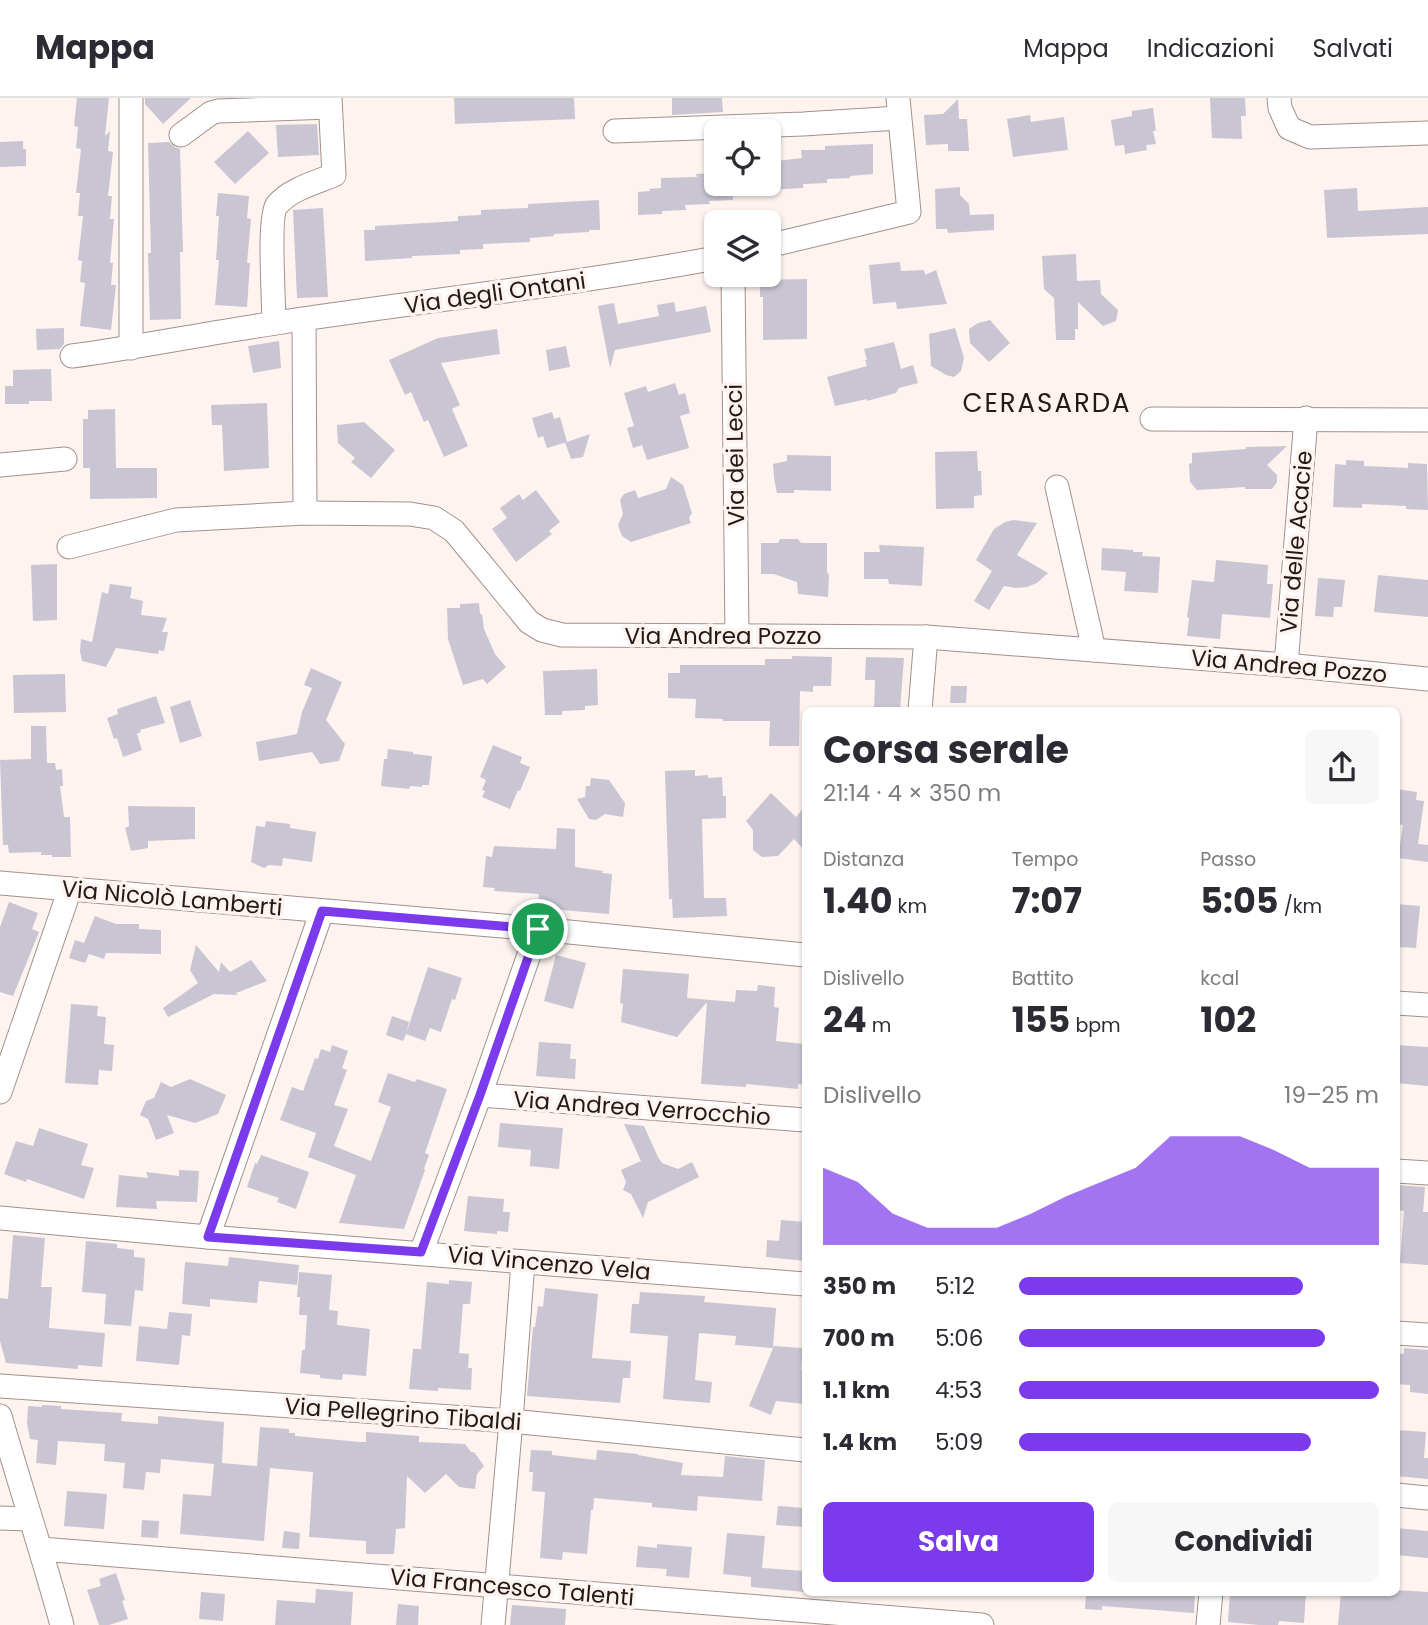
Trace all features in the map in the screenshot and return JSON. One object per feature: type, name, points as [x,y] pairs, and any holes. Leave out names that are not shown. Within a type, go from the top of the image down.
[{"type":"street","points":[[131,98],[131,348]]},
{"type":"street","points":[[1279,98],[1280,108],[1289,128],[1310,137],[1428,133]]},
{"type":"street","points":[[181,135],[211,113],[218,111],[330,102],[334,175],[288,195],[274,208],[274,323]]},
{"type":"street","points":[[615,131],[803,124],[899,108],[909,212],[781,243]]},
{"type":"street","name":"Via degli Ontani","points":[[72,356],[274,323],[622,275],[704,260]]},
{"type":"street","name":"Via dei Lecci","points":[[733,287],[737,635]]},
{"type":"street","points":[[304,319],[305,513]]},
{"type":"street","name":"Via delle Acacie","points":[[1286,665],[1306,418]]},
{"type":"street","name":"Via delle Acacie","points":[[1152,419],[1428,420]]},
{"type":"street","points":[[0,465],[65,459]]},
{"type":"street","points":[[1057,487],[1094,650]]},
{"type":"street","name":"Via Andrea Pozzo","points":[[69,547],[176,520],[305,513],[410,514],[434,518],[454,531],[529,622],[542,630],[562,635],[926,637],[1286,665],[1428,679]]},
{"type":"street","points":[[920,707],[926,637]]},
{"type":"street","name":"Via Nicolò Lamberti","points":[[0,883],[538,929],[802,956]]},
{"type":"street","points":[[0,1092],[70,890]]},
{"type":"street","points":[[208,1237],[322,911]]},
{"type":"street","points":[[421,1252],[538,929]]},
{"type":"street","points":[[1400,1003],[1428,1005]]},
{"type":"street","name":"Via Andrea Verrocchio","points":[[480,1095],[802,1120]]},
{"type":"street","points":[[1400,1171],[1428,1173]]},
{"type":"street","name":"Via Vincenzo Vela","points":[[0,1218],[802,1284]]},
{"type":"street","points":[[493,1625],[523,1262]]},
{"type":"street","points":[[1400,1333],[1428,1335]]},
{"type":"street","name":"Via Pellegrino Tibaldi","points":[[0,1386],[511,1421],[802,1450]]},
{"type":"street","points":[[0,1416],[62,1625]]},
{"type":"street","points":[[1400,1495],[1428,1498]]},
{"type":"street","points":[[0,1518],[30,1519]]},
{"type":"street","name":"Via Francesco Talenti","points":[[41,1549],[497,1586],[854,1611],[982,1625]]},
{"type":"street","points":[[1208,1625],[1211,1596]]},
{"type":"building","points":[[77,98],[109,98],[105,136],[110,131],[108,151],[113,152],[108,196],[112,196],[110,219],[114,219],[110,263],[113,263],[111,285],[116,285],[111,330],[80,326],[85,283],[80,282],[82,261],[78,260],[83,216],[78,216],[80,193],[76,193],[81,149],[76,148],[78,127],[74,126]]},
{"type":"building","points":[[145,98],[191,98],[163,124],[145,104]]},
{"type":"building","points":[[454,98],[574,98],[575,119],[455,124]]},
{"type":"building","points":[[672,98],[722,98],[723,112],[672,115]]},
{"type":"building","points":[[1210,98],[1245,98],[1246,116],[1241,116],[1242,139],[1212,138]]},
{"type":"building","points":[[958,99],[959,119],[967,119],[969,151],[948,151],[948,144],[926,145],[924,115],[943,114]]},
{"type":"building","points":[[1153,108],[1156,144],[1146,145],[1147,150],[1125,154],[1124,145],[1115,146],[1111,120],[1132,116],[1132,111]]},
{"type":"building","points":[[1030,115],[1031,122],[1064,117],[1068,150],[1013,157],[1007,119]]},
{"type":"building","points":[[317,124],[319,155],[278,157],[276,125]]},
{"type":"building","points":[[248,131],[269,153],[235,184],[214,162]]},
{"type":"building","points":[[23,141],[26,166],[0,167],[0,142]]},
{"type":"building","points":[[169,142],[180,149],[183,252],[180,252],[181,319],[150,320],[148,143]]},
{"type":"building","points":[[873,144],[873,174],[827,179],[827,183],[803,184],[803,188],[781,189],[781,160],[802,158],[801,150],[825,150],[825,146]]},
{"type":"building","points":[[696,174],[704,174],[704,196],[733,196],[733,200],[685,205],[686,210],[662,211],[662,214],[638,215],[638,192],[661,188],[661,178],[697,177]]},
{"type":"building","points":[[960,187],[960,195],[969,204],[970,215],[994,214],[994,230],[948,233],[947,229],[936,229],[935,189]]},
{"type":"building","points":[[1357,188],[1358,211],[1428,207],[1428,234],[1327,238],[1324,190]]},
{"type":"building","points":[[218,193],[249,196],[247,218],[251,219],[247,307],[215,305],[219,260],[216,260]]},
{"type":"building","points":[[599,200],[600,230],[530,238],[530,242],[483,244],[483,249],[460,250],[460,254],[365,261],[364,230],[375,230],[375,226],[458,221],[458,216],[481,215],[481,210]]},
{"type":"building","points":[[323,208],[328,297],[297,298],[293,210]]},
{"type":"building","points":[[1076,254],[1077,281],[1100,280],[1101,294],[1118,310],[1116,321],[1103,326],[1078,302],[1078,329],[1075,329],[1075,340],[1056,340],[1054,298],[1044,289],[1042,256]]},
{"type":"building","points":[[900,262],[901,271],[924,270],[925,275],[936,270],[947,304],[897,309],[896,302],[873,304],[869,265]]},
{"type":"building","points":[[807,279],[807,339],[763,340],[763,297],[760,297],[760,287],[781,287],[781,280]]},
{"type":"building","points":[[674,302],[676,312],[706,306],[711,332],[615,350],[610,368],[598,306],[614,303],[618,324],[659,316],[657,305]]},
{"type":"building","points":[[990,320],[1010,343],[989,362],[970,343],[969,329]]},
{"type":"building","points":[[64,328],[64,344],[60,349],[37,350],[36,329]]},
{"type":"building","points":[[955,328],[964,358],[961,371],[954,377],[931,366],[929,334]]},
{"type":"building","points":[[497,329],[500,354],[441,363],[460,405],[452,409],[468,446],[444,457],[428,420],[424,422],[411,392],[405,395],[389,360],[438,338]]},
{"type":"building","points":[[279,341],[281,368],[253,373],[248,346]]},
{"type":"building","points":[[894,342],[901,369],[913,365],[918,383],[899,388],[896,393],[835,406],[827,377],[867,366],[864,349]]},
{"type":"building","points":[[566,346],[570,367],[549,371],[546,350]]},
{"type":"building","points":[[51,369],[52,401],[5,404],[5,386],[13,386],[13,370]]},
{"type":"building","points":[[675,383],[679,395],[685,393],[690,413],[680,416],[689,448],[647,460],[642,445],[633,448],[627,428],[634,426],[624,393],[646,386],[648,392]]},
{"type":"building","points":[[267,403],[269,468],[224,471],[222,425],[212,425],[211,405]]},
{"type":"building","points":[[115,409],[116,468],[157,468],[157,498],[90,499],[90,468],[83,468],[83,419],[88,419],[88,410]]},
{"type":"building","points":[[552,412],[554,419],[560,417],[567,442],[590,434],[583,457],[571,459],[565,443],[547,448],[543,436],[538,438],[532,418]]},
{"type":"building","points":[[364,422],[395,450],[371,478],[351,462],[355,458],[338,443],[337,425]]},
{"type":"building","points":[[1287,446],[1267,465],[1277,475],[1277,482],[1272,489],[1245,487],[1197,490],[1190,482],[1189,464],[1192,463],[1192,453]]},
{"type":"building","points":[[977,451],[982,495],[974,496],[974,508],[936,509],[935,452]]},
{"type":"building","points":[[787,455],[831,456],[831,491],[794,490],[794,493],[777,493],[773,464],[787,461]]},
{"type":"building","points":[[1346,460],[1364,461],[1364,466],[1408,468],[1408,463],[1427,464],[1428,510],[1362,504],[1362,508],[1333,507],[1335,464],[1346,465]]},
{"type":"building","points":[[671,477],[683,485],[692,513],[689,518],[691,523],[631,542],[622,536],[618,525],[623,514],[620,500],[624,494],[635,490],[638,498],[666,489]]},
{"type":"building","points":[[536,490],[560,522],[549,531],[552,534],[516,562],[492,529],[507,518],[500,508],[519,494],[523,500]]},
{"type":"building","points":[[1014,520],[1037,523],[1017,555],[1048,573],[1037,583],[1027,587],[1004,586],[989,610],[974,601],[992,571],[976,560],[994,529]]},
{"type":"building","points":[[780,539],[798,539],[801,543],[827,543],[828,597],[798,594],[797,582],[774,574],[761,574],[761,543],[778,543]]},
{"type":"building","points":[[879,545],[924,547],[922,586],[889,584],[888,579],[864,579],[864,552],[880,552]]},
{"type":"building","points":[[1102,548],[1133,550],[1143,552],[1142,556],[1160,557],[1158,593],[1124,591],[1126,572],[1101,570]]},
{"type":"building","points":[[1216,560],[1268,565],[1267,584],[1273,584],[1270,618],[1222,614],[1220,639],[1187,636],[1192,580],[1214,582]]},
{"type":"building","points":[[57,564],[57,620],[33,621],[31,565]]},
{"type":"building","points":[[1378,575],[1428,580],[1428,617],[1374,612]]},
{"type":"building","points":[[1318,578],[1345,580],[1342,607],[1334,607],[1333,617],[1315,616]]},
{"type":"building","points":[[110,584],[132,587],[130,598],[143,601],[141,615],[167,618],[162,632],[168,632],[164,651],[159,650],[158,654],[116,648],[106,667],[82,661],[81,639],[92,642],[102,592],[108,594]]},
{"type":"building","points":[[479,603],[484,629],[495,654],[506,667],[487,684],[483,679],[463,685],[448,639],[447,608]]},
{"type":"building","points":[[792,656],[832,657],[831,686],[813,686],[813,692],[800,691],[799,746],[769,746],[770,721],[695,718],[696,699],[668,698],[668,673],[680,673],[680,665],[765,665],[765,659],[792,659]]},
{"type":"building","points":[[866,657],[904,658],[900,707],[874,707],[875,680],[865,680]]},
{"type":"building","points":[[311,668],[342,682],[326,720],[345,744],[339,761],[320,764],[312,752],[259,761],[256,742],[297,734],[312,688],[304,685]]},
{"type":"building","points":[[597,669],[598,705],[585,706],[585,710],[562,711],[562,715],[545,715],[543,671]]},
{"type":"building","points":[[65,674],[66,712],[14,713],[13,675]]},
{"type":"building","points":[[951,686],[967,686],[966,703],[950,703]]},
{"type":"building","points":[[156,696],[165,723],[140,730],[137,734],[142,750],[123,757],[107,718],[118,714],[117,709]]},
{"type":"building","points":[[190,700],[202,736],[180,743],[170,707]]},
{"type":"building","points":[[31,726],[46,726],[47,763],[55,763],[56,770],[62,769],[63,786],[60,786],[64,817],[70,817],[71,857],[52,857],[41,855],[41,852],[9,853],[8,845],[3,845],[0,760],[31,759]]},
{"type":"building","points":[[493,745],[522,757],[520,763],[530,767],[510,809],[482,797],[486,780],[480,777]]},
{"type":"building","points":[[388,749],[432,756],[429,785],[410,786],[409,789],[381,786]]},
{"type":"building","points":[[695,770],[695,776],[722,777],[723,796],[726,796],[726,818],[702,819],[704,898],[726,898],[727,916],[673,918],[672,899],[669,899],[665,771]]},
{"type":"building","points":[[591,778],[609,780],[625,803],[623,817],[605,814],[596,820],[589,819],[577,799],[585,797],[586,786],[590,786]]},
{"type":"building","points":[[1400,790],[1417,792],[1416,800],[1424,801],[1418,844],[1428,845],[1428,862],[1400,858],[1403,825],[1400,825]]},
{"type":"building","points":[[771,793],[796,817],[802,810],[802,848],[794,839],[778,856],[762,857],[753,850],[753,830],[746,821]]},
{"type":"building","points":[[128,806],[195,807],[195,839],[148,841],[148,848],[131,851],[125,828],[129,826]]},
{"type":"building","points":[[266,821],[290,824],[290,828],[316,832],[312,862],[283,858],[282,866],[269,865],[264,868],[251,862],[256,826],[265,827]]},
{"type":"building","points":[[557,828],[575,829],[575,867],[612,874],[609,914],[538,908],[539,894],[494,891],[495,888],[483,887],[486,856],[492,857],[494,846],[556,849]]},
{"type":"building","points":[[9,902],[38,913],[32,929],[39,932],[13,996],[0,992],[0,927]]},
{"type":"building","points":[[1400,904],[1420,906],[1416,948],[1400,947]]},
{"type":"building","points":[[95,916],[116,924],[139,924],[139,929],[161,930],[161,954],[106,953],[104,959],[89,954],[85,963],[69,958],[75,940],[84,943]]},
{"type":"building","points":[[196,945],[219,972],[221,962],[230,972],[251,960],[267,981],[236,993],[238,995],[214,994],[168,1017],[163,1008],[198,983],[190,970]]},
{"type":"building","points":[[556,955],[586,963],[573,1009],[544,1001]]},
{"type":"building","points":[[428,967],[462,978],[441,1032],[430,1028],[425,1041],[406,1034]]},
{"type":"building","points":[[623,969],[689,974],[687,998],[735,1002],[736,990],[757,991],[758,985],[775,987],[774,1007],[779,1008],[776,1041],[802,1044],[802,1085],[798,1084],[798,1089],[746,1084],[746,1087],[701,1084],[707,1002],[677,1037],[621,1022],[623,1004],[620,1003]]},
{"type":"building","points":[[71,1004],[98,1006],[97,1016],[106,1017],[104,1044],[114,1045],[112,1071],[99,1070],[98,1085],[65,1083]]},
{"type":"building","points":[[392,1016],[409,1022],[403,1041],[386,1035]]},
{"type":"building","points":[[539,1042],[571,1044],[570,1059],[576,1059],[575,1079],[536,1076]]},
{"type":"building","points":[[332,1045],[348,1051],[342,1068],[347,1070],[334,1105],[348,1109],[334,1146],[371,1161],[391,1107],[378,1102],[388,1073],[447,1089],[425,1153],[429,1155],[425,1170],[404,1229],[339,1223],[356,1175],[308,1157],[316,1133],[280,1120],[292,1087],[303,1091],[315,1058],[318,1059],[321,1049],[330,1052]]},
{"type":"building","points":[[1400,1045],[1428,1047],[1428,1086],[1400,1083]]},
{"type":"building","points":[[190,1079],[226,1095],[218,1114],[195,1123],[167,1115],[174,1133],[156,1140],[148,1119],[140,1115],[146,1101],[154,1098],[161,1082],[171,1087]]},
{"type":"building","points":[[500,1123],[563,1128],[559,1169],[530,1166],[531,1150],[498,1147]]},
{"type":"building","points":[[624,1124],[644,1126],[662,1163],[678,1169],[692,1162],[699,1177],[648,1202],[643,1218],[631,1194],[623,1190],[626,1182],[621,1170],[641,1161]]},
{"type":"building","points":[[39,1128],[88,1144],[81,1165],[94,1168],[84,1199],[4,1174],[16,1141],[33,1146]]},
{"type":"building","points":[[261,1155],[309,1172],[296,1209],[277,1202],[279,1198],[247,1187],[255,1163],[257,1164]]},
{"type":"building","points":[[179,1170],[199,1171],[197,1202],[156,1201],[157,1209],[116,1207],[119,1175],[148,1178],[146,1172],[179,1176]]},
{"type":"building","points":[[1400,1185],[1425,1187],[1423,1212],[1428,1212],[1428,1265],[1400,1263],[1404,1211],[1400,1210]]},
{"type":"building","points":[[468,1196],[504,1199],[503,1212],[510,1212],[508,1232],[497,1231],[497,1234],[464,1231]]},
{"type":"building","points":[[781,1220],[802,1222],[802,1261],[766,1257],[767,1240],[779,1241]]},
{"type":"building","points":[[13,1235],[45,1238],[41,1287],[52,1287],[49,1328],[105,1333],[102,1367],[78,1365],[78,1369],[6,1363],[0,1341],[0,1298],[8,1299]]},
{"type":"building","points":[[86,1241],[117,1244],[117,1248],[134,1250],[134,1257],[145,1258],[143,1291],[135,1290],[131,1326],[104,1324],[106,1294],[82,1292]]},
{"type":"building","points":[[229,1257],[299,1265],[297,1285],[259,1281],[257,1303],[210,1299],[210,1307],[182,1304],[185,1262],[228,1266]]},
{"type":"building","points":[[299,1272],[332,1275],[329,1310],[338,1311],[337,1325],[370,1329],[366,1376],[343,1374],[342,1380],[300,1373],[302,1350],[305,1350],[307,1315],[299,1315]]},
{"type":"building","points":[[449,1280],[472,1282],[470,1304],[463,1304],[459,1353],[469,1354],[468,1368],[472,1368],[471,1390],[409,1389],[413,1349],[421,1349],[427,1282],[449,1284]]},
{"type":"building","points":[[545,1288],[598,1294],[592,1358],[631,1361],[630,1378],[623,1378],[620,1403],[527,1396],[533,1327],[538,1306],[543,1307]]},
{"type":"building","points":[[640,1292],[705,1296],[704,1302],[776,1308],[773,1348],[735,1345],[736,1336],[699,1333],[695,1380],[712,1382],[710,1403],[663,1399],[668,1336],[630,1333],[632,1304],[639,1304]]},
{"type":"building","points":[[169,1312],[192,1314],[190,1336],[182,1335],[179,1365],[136,1361],[139,1326],[167,1329]]},
{"type":"building","points":[[774,1346],[802,1348],[802,1404],[776,1401],[771,1415],[749,1406]]},
{"type":"building","points":[[1404,1348],[1428,1350],[1428,1394],[1410,1392],[1410,1385],[1400,1384],[1400,1354],[1404,1354]]},
{"type":"building","points":[[28,1406],[122,1413],[121,1421],[158,1424],[158,1416],[224,1422],[222,1463],[257,1466],[260,1427],[289,1429],[289,1433],[295,1433],[295,1436],[360,1442],[366,1442],[366,1432],[419,1436],[419,1442],[465,1444],[484,1466],[477,1474],[475,1489],[459,1487],[446,1474],[425,1493],[407,1476],[405,1528],[396,1529],[394,1554],[366,1554],[366,1541],[309,1537],[313,1472],[270,1468],[264,1541],[180,1534],[183,1494],[211,1496],[214,1464],[161,1459],[160,1473],[146,1472],[144,1490],[123,1488],[125,1463],[104,1461],[105,1444],[58,1441],[56,1465],[36,1463],[38,1440],[30,1439]]},
{"type":"building","points":[[1400,1430],[1426,1432],[1424,1458],[1428,1458],[1428,1479],[1400,1476]]},
{"type":"building","points":[[531,1450],[552,1451],[552,1455],[596,1460],[597,1450],[638,1454],[683,1463],[681,1475],[723,1477],[725,1456],[765,1460],[762,1501],[698,1496],[697,1511],[652,1507],[652,1503],[594,1498],[587,1554],[563,1552],[562,1560],[540,1558],[545,1492],[532,1491],[533,1472],[529,1472]]},
{"type":"building","points":[[67,1491],[107,1494],[104,1529],[64,1526]]},
{"type":"building","points":[[778,1506],[802,1508],[802,1527],[776,1525]]},
{"type":"building","points":[[142,1520],[159,1521],[158,1538],[141,1537]]},
{"type":"building","points":[[1400,1528],[1428,1531],[1428,1558],[1400,1555]]},
{"type":"building","points":[[284,1531],[300,1533],[299,1549],[282,1548]]},
{"type":"building","points":[[727,1533],[765,1536],[762,1568],[802,1571],[802,1592],[751,1587],[751,1577],[723,1574]]},
{"type":"building","points":[[657,1544],[692,1547],[689,1578],[666,1576],[667,1569],[636,1567],[638,1546],[657,1548]]},
{"type":"building","points":[[116,1573],[128,1619],[99,1625],[87,1590],[101,1586],[99,1579]]},
{"type":"building","points":[[316,1589],[353,1592],[351,1625],[275,1625],[277,1600],[315,1603]]},
{"type":"building","points":[[1400,1590],[1428,1592],[1428,1625],[1338,1625],[1341,1596],[1400,1596]]},
{"type":"building","points":[[201,1592],[225,1594],[223,1621],[199,1619]]},
{"type":"building","points":[[1086,1596],[1195,1596],[1194,1613],[1102,1606],[1102,1610],[1085,1609]]},
{"type":"building","points":[[1230,1596],[1306,1596],[1304,1623],[1279,1621],[1278,1625],[1259,1625],[1228,1622]]},
{"type":"building","points":[[398,1604],[419,1606],[418,1625],[396,1625]]},
{"type":"building","points":[[512,1605],[566,1609],[565,1625],[510,1625]]},
{"type":"district","name":"CERASARDA","points":[[1047,403]]},
{"type":"route","points":[[322,911],[538,929],[421,1252],[208,1237],[322,911]]}]
